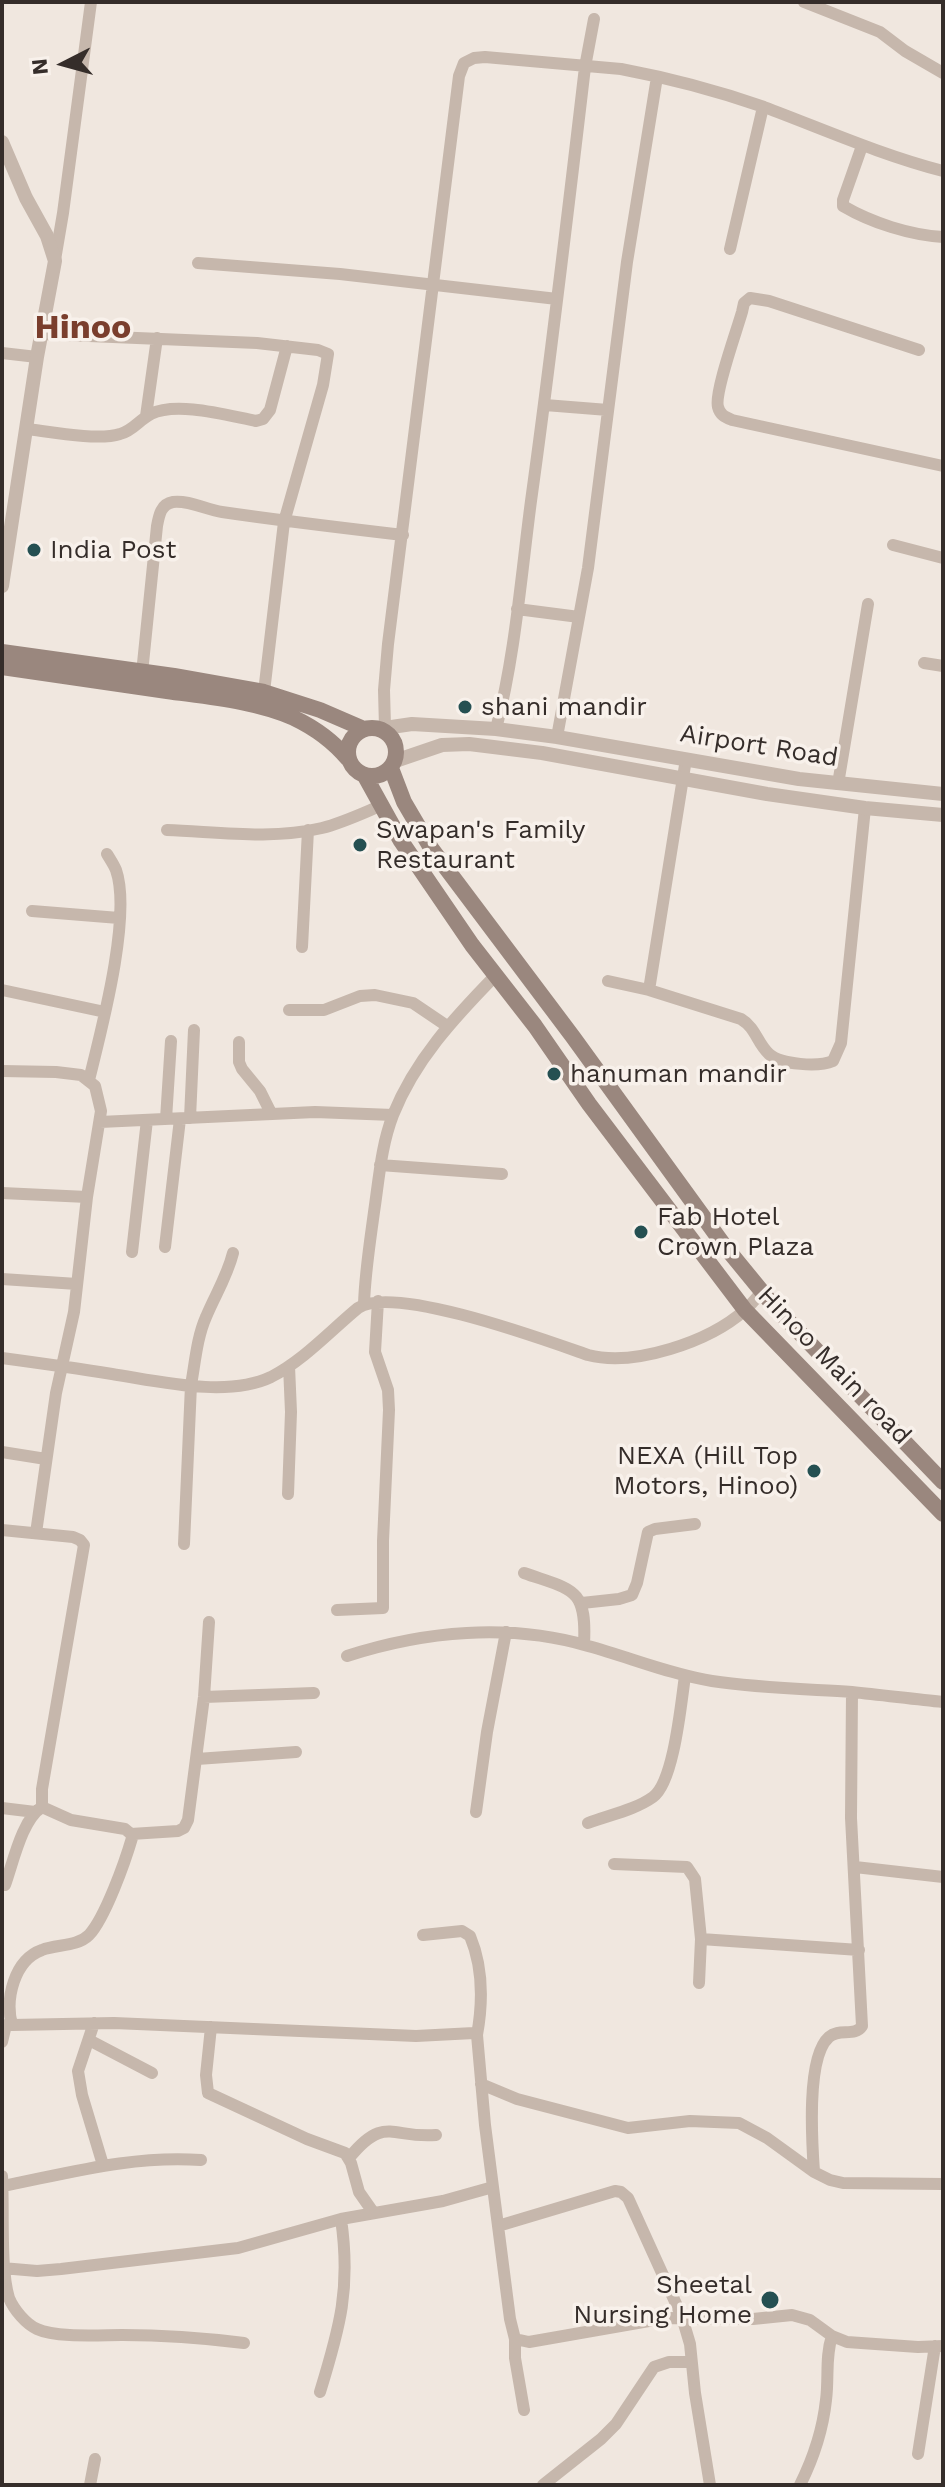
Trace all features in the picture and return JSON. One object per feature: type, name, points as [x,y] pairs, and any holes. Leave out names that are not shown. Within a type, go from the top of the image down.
[{"type":"main road","points":[[2,652],[264,692],[387,733],[396,751],[393,764],[379,776],[365,776],[354,770],[338,747],[312,728],[265,709],[187,694],[2,667]]},
{"type":"main road","points":[[348,759],[348,744],[352,738],[375,728]]},
{"type":"main road","name":"Hinoo Main road","points":[[393,764],[404,802],[431,848],[707,1222],[762,1292],[943,1482]]},
{"type":"main road","name":"Hinoo Main road","points":[[365,776],[415,863],[495,976],[745,1310],[943,1514]]},
{"type":"street","points":[[2,586],[37,357],[63,213],[91,2]]},
{"type":"street","points":[[804,2],[880,32],[943,73]]},
{"type":"street","points":[[496,729],[517,609],[585,67],[594,19]]},
{"type":"street","points":[[375,728],[384,690],[459,76],[464,63],[485,57],[621,69],[657,77],[763,107],[862,146],[943,171]]},
{"type":"street","points":[[557,737],[588,568],[627,262],[657,77]]},
{"type":"street","points":[[730,249],[763,107]]},
{"type":"street","points":[[2,142],[26,198],[47,236],[55,261]]},
{"type":"street","points":[[862,146],[843,206],[891,226],[943,237]]},
{"type":"street","points":[[198,263],[340,274],[557,299]]},
{"type":"street","points":[[919,350],[769,301],[750,298],[744,303],[720,389],[718,408],[720,413],[732,420],[943,466]]},
{"type":"street","points":[[41,334],[287,346],[324,351],[329,358],[284,522],[264,692]]},
{"type":"street","points":[[146,416],[157,338]]},
{"type":"street","points":[[27,429],[111,436],[129,431],[146,416],[167,409],[211,412],[256,421],[263,419],[270,410],[287,346]]},
{"type":"street","points":[[2,353],[37,357]]},
{"type":"street","points":[[545,405],[608,410]]},
{"type":"street","points":[[142,673],[157,526],[164,506],[182,502],[284,522],[403,535]]},
{"type":"street","points":[[893,545],[943,558]]},
{"type":"street","points":[[838,784],[868,604]]},
{"type":"street","points":[[517,609],[579,617]]},
{"type":"street","points":[[924,663],[943,666]]},
{"type":"street","name":"Airport Road","points":[[375,728],[412,724],[496,729],[799,779],[943,794]]},
{"type":"street","name":"Airport Road","points":[[393,764],[442,745],[469,744],[555,755],[865,808],[943,815]]},
{"type":"street","points":[[649,990],[686,759]]},
{"type":"street","points":[[167,830],[263,835],[308,830],[341,822],[380,806]]},
{"type":"street","points":[[608,981],[649,990],[741,1019],[750,1024],[764,1048],[779,1060],[818,1065],[833,1061],[841,1043],[865,808]]},
{"type":"street","points":[[302,947],[308,830]]},
{"type":"street","points":[[89,1080],[112,982],[119,918],[119,882],[107,854]]},
{"type":"street","points":[[32,911],[119,918]]},
{"type":"street","points":[[364,1304],[380,1165],[393,1115],[420,1063],[447,1026],[495,976]]},
{"type":"street","points":[[2,990],[105,1012]]},
{"type":"street","points":[[289,1010],[324,1010],[360,996],[375,995],[413,1003],[447,1026]]},
{"type":"street","points":[[165,1247],[185,1119],[194,1030]]},
{"type":"street","points":[[166,1119],[171,1041]]},
{"type":"street","points":[[239,1042],[239,1062],[271,1113]]},
{"type":"street","points":[[2,1071],[81,1075],[95,1086],[99,1097],[100,1122],[87,1197],[74,1312],[61,1366],[36,1533]]},
{"type":"street","points":[[100,1122],[271,1113],[393,1115]]},
{"type":"street","points":[[132,1252],[147,1120]]},
{"type":"street","points":[[380,1165],[502,1174]]},
{"type":"street","points":[[2,1193],[87,1197]]},
{"type":"street","points":[[184,1544],[191,1385],[205,1319],[228,1273],[233,1253]]},
{"type":"street","points":[[2,1279],[77,1284]]},
{"type":"street","points":[[2,1358],[211,1387],[259,1381],[289,1366],[364,1304],[378,1301],[414,1305],[476,1319],[613,1360],[639,1357],[689,1341],[725,1325],[762,1292]]},
{"type":"street","points":[[337,1610],[383,1608],[389,1410],[388,1390],[375,1352],[378,1301]]},
{"type":"street","points":[[288,1494],[289,1366]]},
{"type":"street","points":[[2,1452],[46,1459]]},
{"type":"street","points":[[582,1603],[632,1595],[648,1532],[695,1524]]},
{"type":"street","points":[[2,1530],[73,1537],[84,1545],[38,1810],[28,1821],[5,1885]]},
{"type":"street","points":[[524,1573],[568,1588],[582,1603],[584,1644]]},
{"type":"street","points":[[2,1808],[38,1810],[71,1820],[125,1829],[131,1834],[184,1828],[190,1811],[197,1759],[209,1622]]},
{"type":"street","points":[[476,1812],[506,1632]]},
{"type":"street","points":[[347,1656],[387,1643],[412,1639],[506,1632],[584,1644],[685,1676],[763,1687],[852,1692],[943,1702]]},
{"type":"street","points":[[588,1823],[638,1804],[654,1796],[662,1787],[672,1753],[685,1676]]},
{"type":"street","points":[[814,2172],[811,2111],[820,2052],[832,2035],[857,2031],[862,2026],[851,1818],[852,1692]]},
{"type":"street","points":[[204,1697],[314,1693]]},
{"type":"street","points":[[197,1759],[296,1752]]},
{"type":"street","points":[[2,2042],[10,2014],[11,1987],[20,1969],[36,1953],[79,1941],[94,1929],[121,1867],[131,1834]]},
{"type":"street","points":[[614,1864],[687,1867],[695,1879],[701,1939],[699,1983]]},
{"type":"street","points":[[855,1867],[943,1877]]},
{"type":"street","points":[[423,1935],[462,1931],[470,1936],[478,1965],[482,1997],[477,2035],[481,2084],[524,2410]]},
{"type":"street","points":[[701,1939],[859,1950]]},
{"type":"street","points":[[6,2024],[94,2023],[346,2034],[416,2036],[465,2032],[477,2035]]},
{"type":"street","points":[[94,2023],[78,2071],[103,2165]]},
{"type":"street","points":[[211,2027],[206,2075],[208,2093],[338,2150],[349,2158],[359,2192],[373,2212]]},
{"type":"street","points":[[89,2040],[152,2073]]},
{"type":"street","points":[[481,2084],[517,2099],[628,2128],[690,2121],[739,2123],[767,2138],[814,2172],[843,2183],[943,2184]]},
{"type":"street","points":[[349,2158],[369,2136],[386,2131],[436,2135]]},
{"type":"street","points":[[3,2186],[149,2158],[201,2160]]},
{"type":"street","points":[[2,2176],[2,2268],[9,2299],[28,2323],[44,2332],[244,2343]]},
{"type":"street","points":[[2,2268],[37,2271],[195,2255],[263,2243],[341,2219],[443,2201],[493,2187]]},
{"type":"street","points":[[498,2226],[608,2193],[621,2192],[632,2205],[688,2337],[710,2485]]},
{"type":"street","points":[[320,2392],[344,2301],[346,2269],[341,2219]]},
{"type":"street","points":[[515,2339],[529,2342],[682,2317],[753,2319],[792,2315],[810,2320],[840,2341],[939,2346],[918,2454]]},
{"type":"street","points":[[800,2485],[814,2450],[827,2399],[827,2358],[832,2336]]},
{"type":"street","points":[[543,2485],[616,2424],[654,2367],[669,2362],[691,2362]]},
{"type":"street","points":[[90,2485],[95,2459]]},
{"type":"place","name":"India Post","points":[[34,550]]},
{"type":"place","name":"shani mandir","points":[[465,707]]},
{"type":"place","name":"Swapan's Family Restaurant","points":[[360,845]]},
{"type":"place","name":"hanuman mandir","points":[[554,1074]]},
{"type":"place","name":"Fab Hotel Crown Plaza","points":[[641,1232]]},
{"type":"place","name":"NEXA (Hill Top Motors, Hinoo)","points":[[814,1471]]},
{"type":"place","name":"Sheetal Nursing Home","points":[[770,2300]]},
{"type":"district","name":"Hinoo","points":[[83,328]]}]
